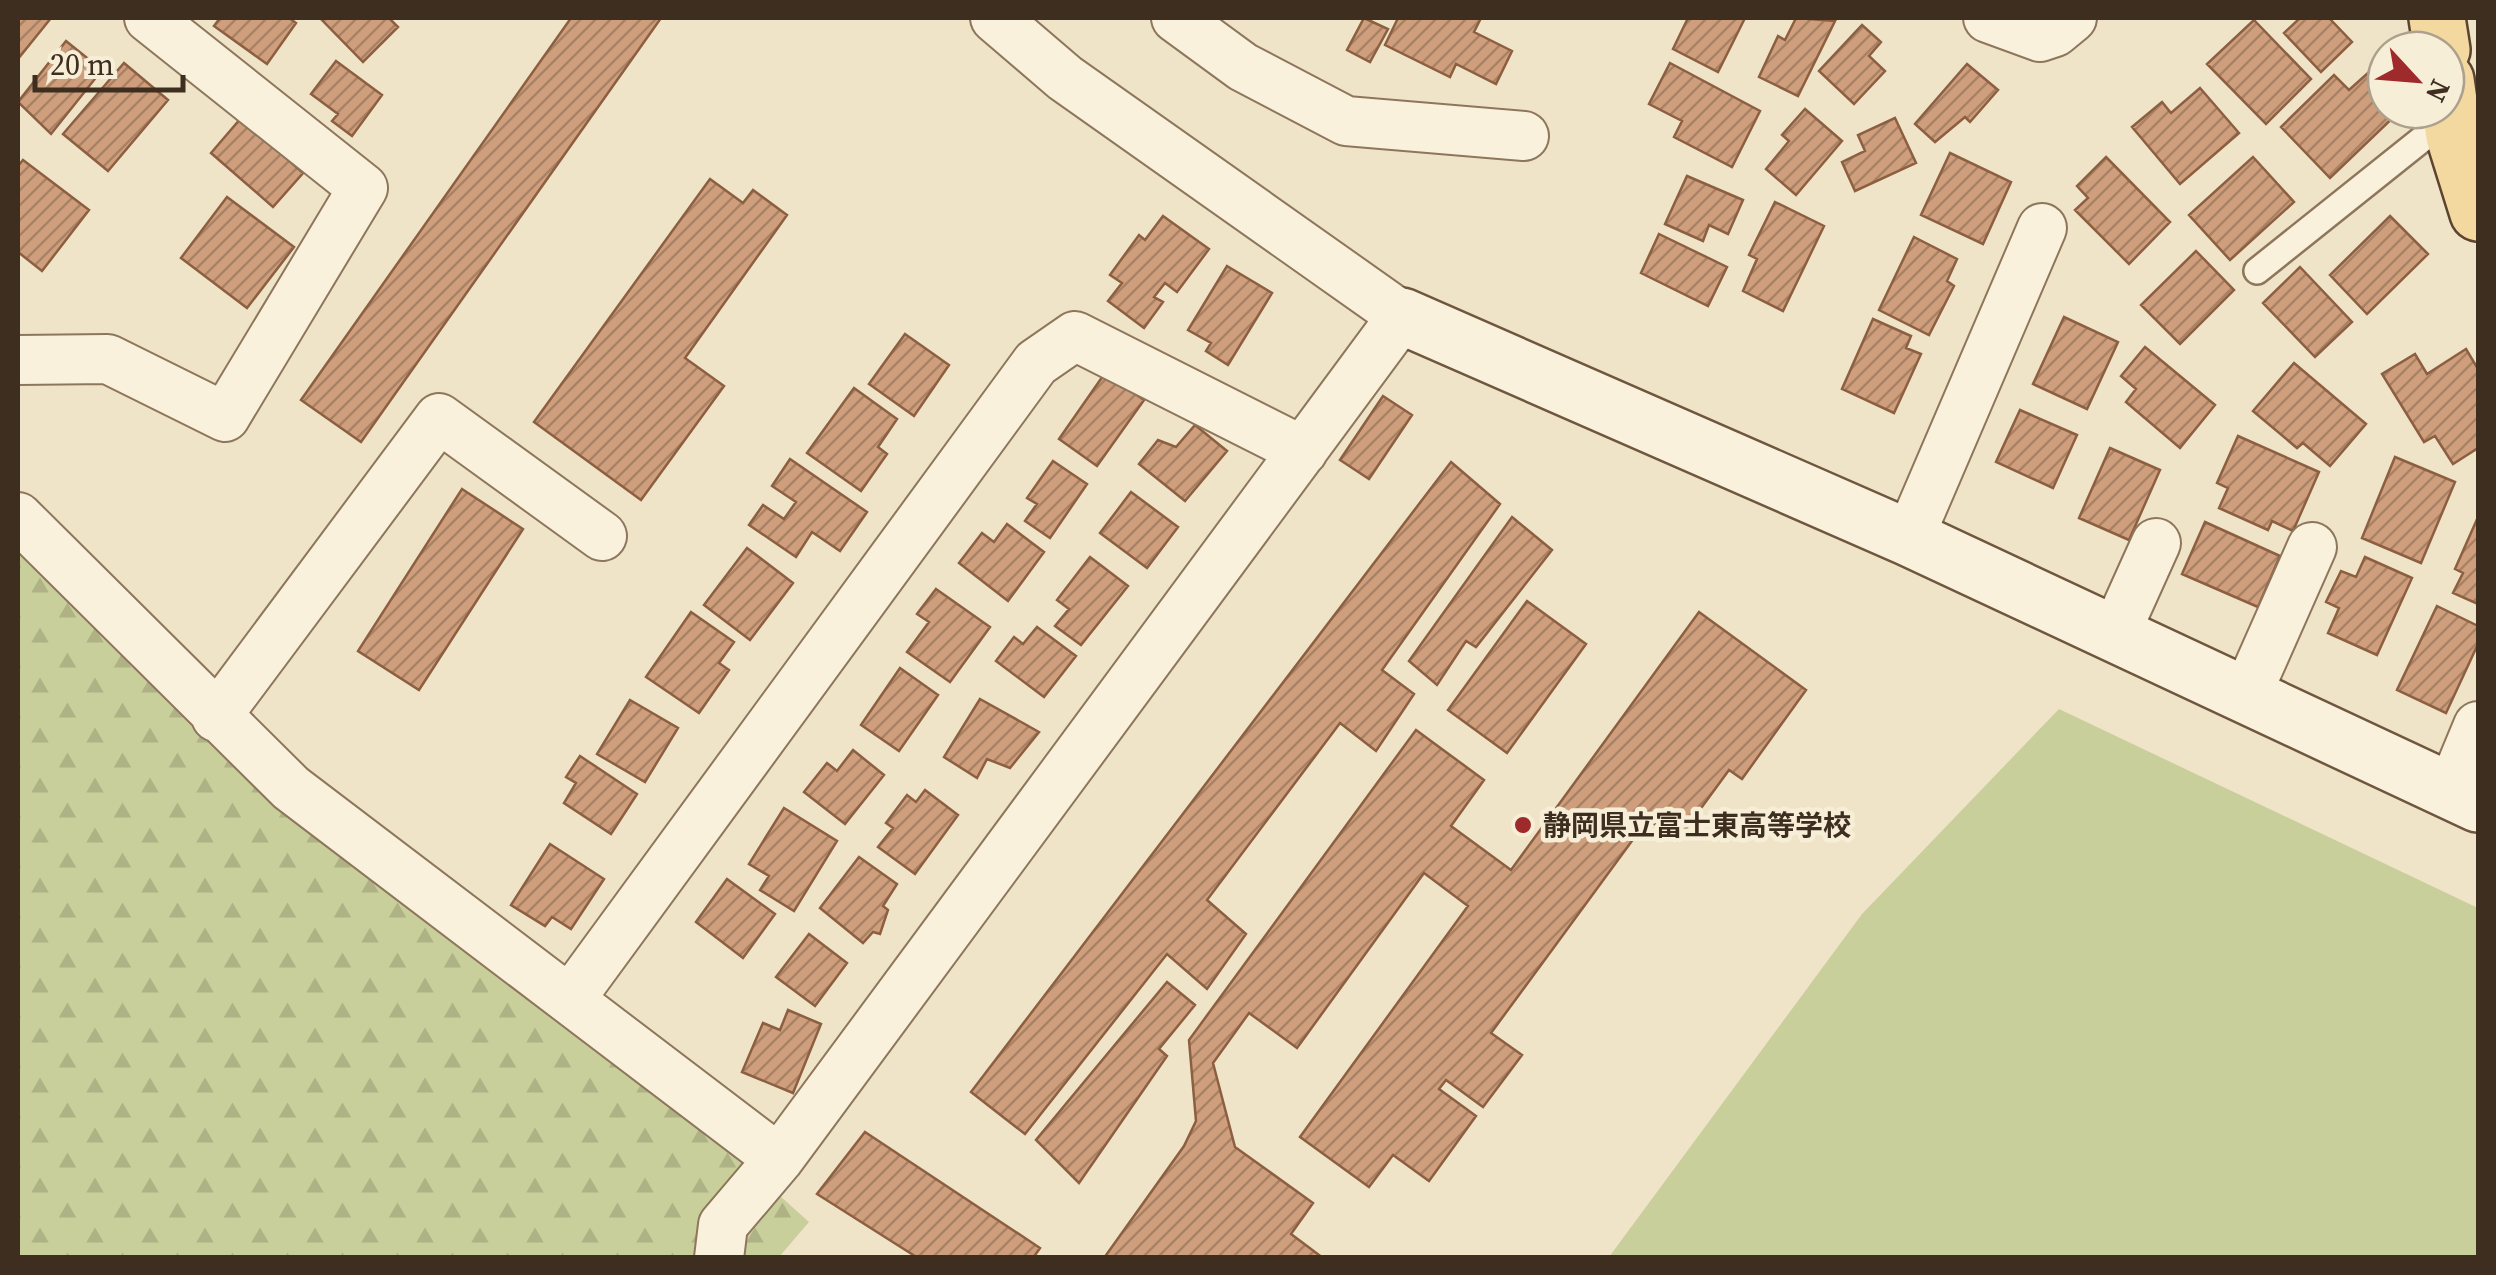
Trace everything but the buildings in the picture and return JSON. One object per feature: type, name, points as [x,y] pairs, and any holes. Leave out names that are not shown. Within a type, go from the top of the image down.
[{"type":"main road","points":[[2457,130],[2478,213]]},
{"type":"street","points":[[18,360],[108,359],[224,417],[364,188],[148,18]]},
{"type":"street","points":[[995,18],[1065,78],[1402,316],[1909,538],[2465,798],[2478,726]]},
{"type":"street","points":[[1176,18],[1242,67],[1346,121],[1524,136]]},
{"type":"street","points":[[1988,18],[2040,37],[2055,32],[2072,18]]},
{"type":"street","points":[[1909,538],[2042,228]]},
{"type":"street","points":[[719,1258],[723,1225],[779,1159],[1402,316]]},
{"type":"street","points":[[571,998],[1036,363],[1075,336],[1303,451]]},
{"type":"street","points":[[216,718],[439,418],[602,536]]},
{"type":"street","points":[[18,517],[216,718],[291,788],[779,1159]]},
{"type":"street","points":[[2115,634],[2156,543]]},
{"type":"street","points":[[2246,696],[2312,547]]},
{"type":"lane","points":[[2257,271],[2413,130]]},
{"type":"green space","points":[[18,512],[809,1222],[779,1257],[18,1257]]},
{"type":"green space","points":[[2059,709],[2478,908],[2478,1257],[1609,1257],[1862,914]]},
{"type":"place","name":"静岡県立富士東高等学校","points":[[1523,825]]}]
